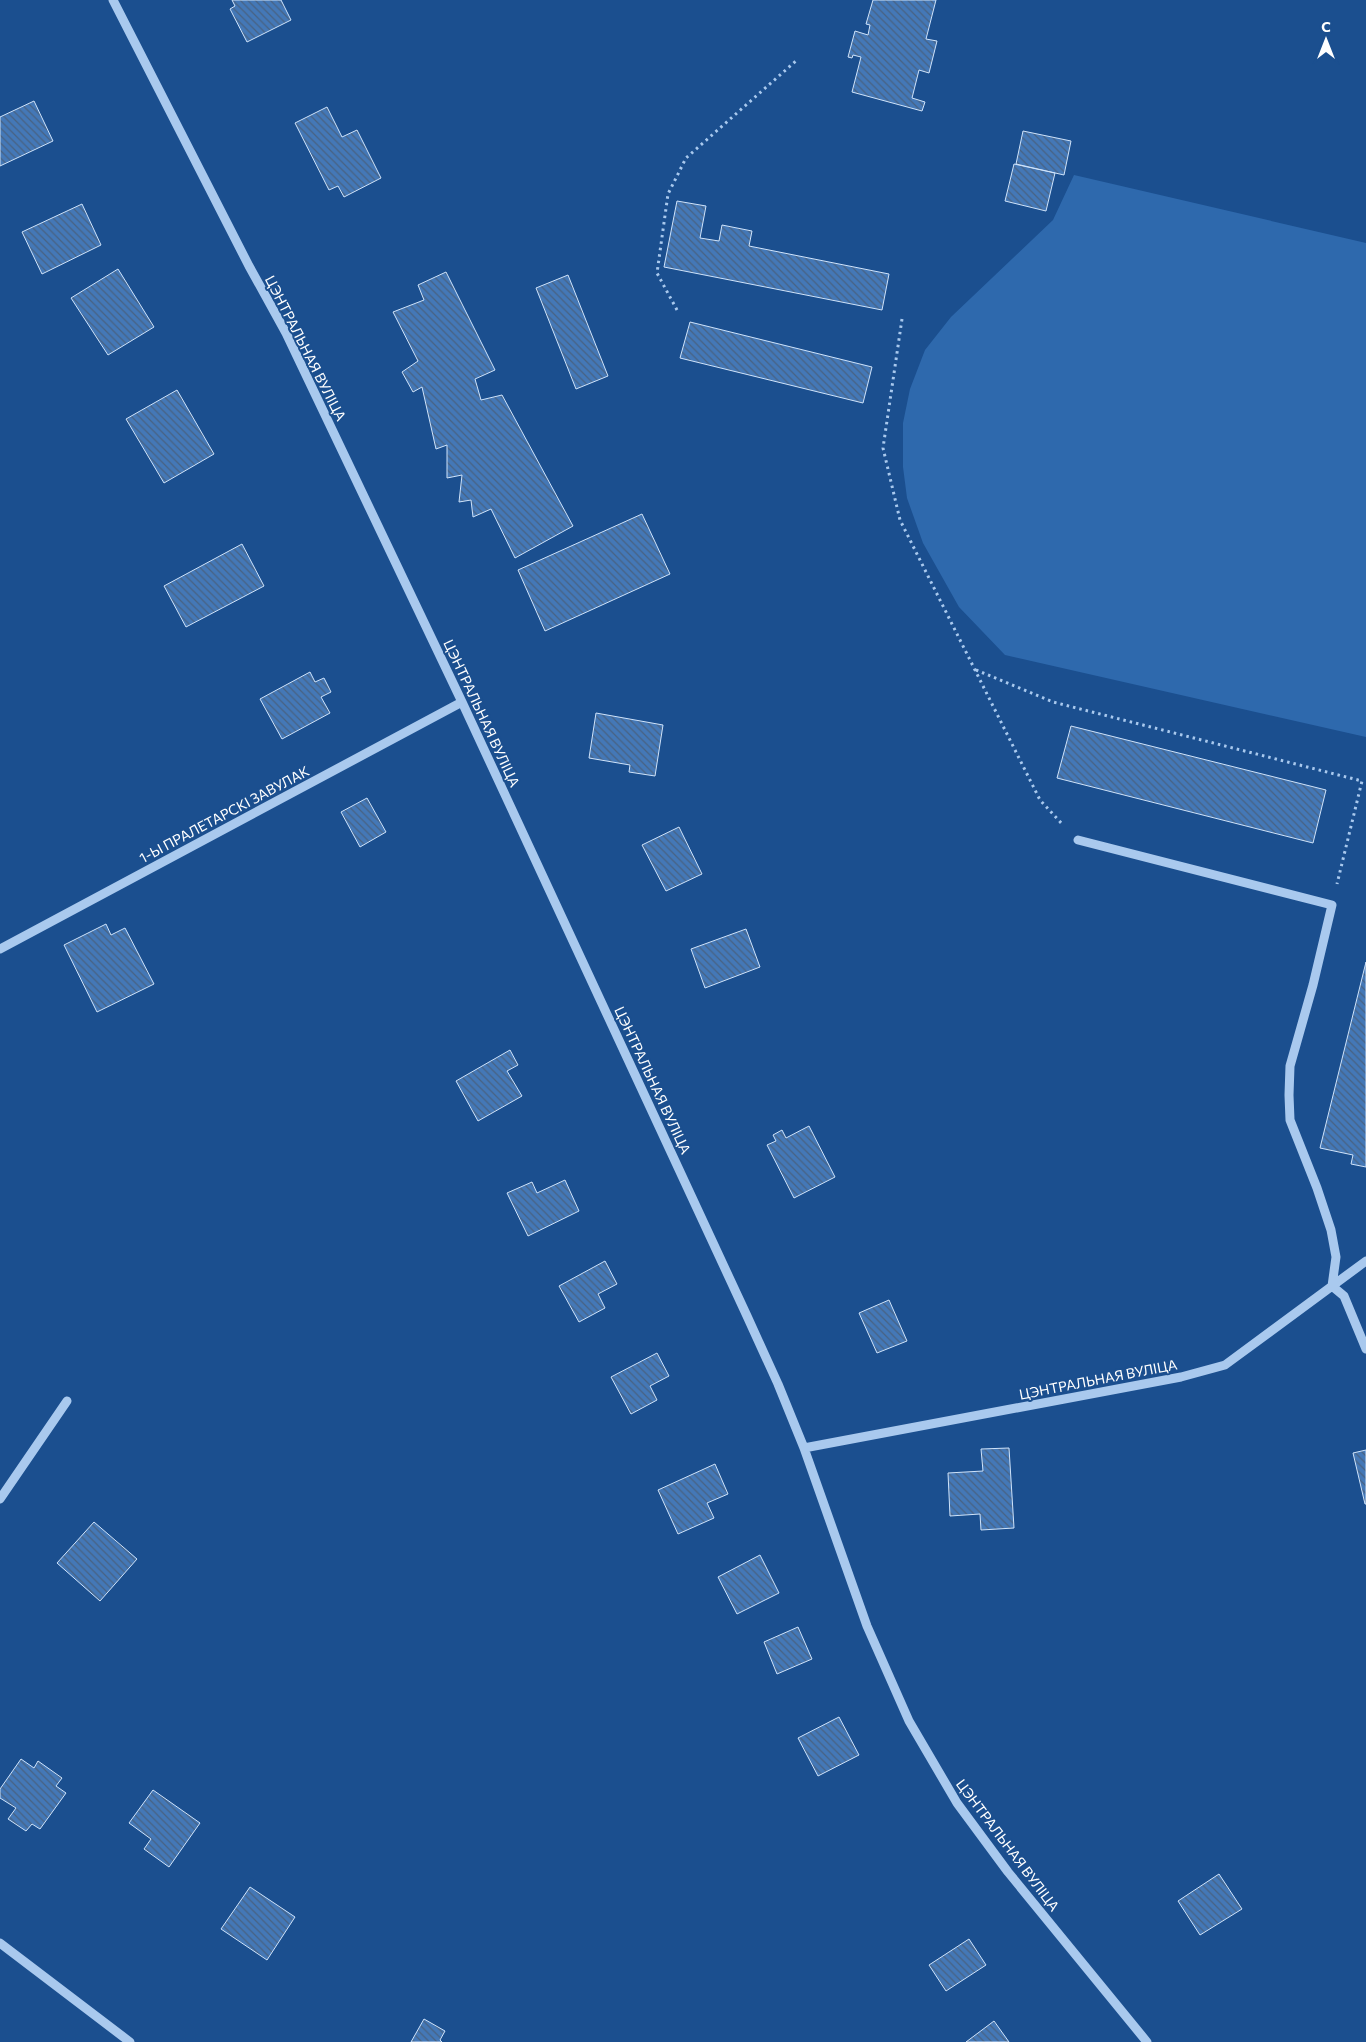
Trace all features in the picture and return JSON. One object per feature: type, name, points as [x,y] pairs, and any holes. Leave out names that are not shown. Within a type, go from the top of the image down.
[{"type":"street","name":"ЦЭНТРАЛЬНАЯ ВУЛІЦА","points":[[113,0],[245,258],[286,333],[462,702],[747,1316],[778,1384],[804,1448],[867,1626],[909,1721],[956,1803],[1008,1872],[1147,2042]]},
{"type":"street","name":"1-Ы ПРАЛЕТАРСКІ ЗАВУЛАК","points":[[0,950],[462,702]]},
{"type":"street","points":[[1078,840],[1332,905],[1313,985],[1290,1066],[1290,1120],[1318,1188],[1331,1230],[1336,1257],[1332,1286],[1344,1296],[1366,1349]]},
{"type":"street","name":"ЦЭНТРАЛЬНАЯ ВУЛІЦА","points":[[804,1448],[1181,1377],[1225,1365],[1366,1261]]},
{"type":"street","points":[[0,1499],[67,1401]]},
{"type":"street","points":[[0,1943],[130,2042]]},
{"type":"path","points":[[677,310],[657,273],[668,194],[686,158],[796,60]]},
{"type":"path","points":[[902,319],[883,448],[900,520],[1040,800],[1078,840]]},
{"type":"path","points":[[975,669],[1053,702],[1362,782],[1332,905]]},
{"type":"shaded area","points":[[1074,175],[1366,243],[1366,737],[1005,655],[959,607],[923,543],[907,498],[903,467],[903,423],[910,389],[925,350],[951,317],[1053,220]]},
{"type":"building","points":[[232,0],[281,0],[291,20],[247,42],[230,9],[235,6]]},
{"type":"building","points":[[873,0],[936,0],[926,39],[937,41],[929,73],[919,70],[912,98],[925,102],[922,111],[852,92],[861,57],[853,55],[852,58],[848,57],[855,31],[868,35],[870,25],[866,24]]},
{"type":"building","points":[[34,101],[53,141],[0,166],[0,117]]},
{"type":"building","points":[[327,107],[342,137],[357,130],[381,178],[344,197],[338,186],[329,190],[295,123]]},
{"type":"building","points":[[1023,131],[1071,141],[1064,175],[1016,164]]},
{"type":"building","points":[[1014,164],[1055,173],[1046,211],[1005,201]]},
{"type":"building","points":[[677,201],[706,206],[700,238],[719,241],[722,225],[752,231],[749,246],[889,274],[882,310],[664,267]]},
{"type":"building","points":[[82,204],[101,245],[42,274],[22,232]]},
{"type":"building","points":[[118,269],[154,327],[108,355],[71,298]]},
{"type":"building","points":[[446,272],[495,370],[475,379],[481,400],[502,395],[573,526],[515,558],[491,509],[473,517],[471,500],[459,502],[462,475],[447,478],[447,445],[436,449],[422,387],[413,392],[402,372],[418,361],[393,312],[424,300],[418,285]]},
{"type":"building","points":[[568,275],[608,376],[576,389],[536,288]]},
{"type":"building","points":[[690,322],[872,367],[863,403],[680,358]]},
{"type":"building","points":[[177,390],[214,454],[164,483],[126,419]]},
{"type":"building","points":[[642,514],[670,574],[545,631],[518,570]]},
{"type":"building","points":[[242,544],[264,586],[186,627],[164,586]]},
{"type":"building","points":[[310,672],[315,682],[324,678],[331,692],[321,697],[330,713],[282,739],[260,699]]},
{"type":"building","points":[[596,713],[663,725],[655,776],[629,772],[630,765],[589,758]]},
{"type":"building","points":[[1071,726],[1326,790],[1313,843],[1057,778]]},
{"type":"building","points":[[367,798],[386,832],[360,847],[341,812]]},
{"type":"building","points":[[679,827],[702,874],[666,891],[642,845]]},
{"type":"building","points":[[106,924],[111,935],[125,928],[154,984],[97,1012],[64,945]]},
{"type":"building","points":[[746,929],[760,967],[705,988],[691,949]]},
{"type":"building","points":[[1366,962],[1366,1167],[1351,1164],[1353,1155],[1320,1148]]},
{"type":"building","points":[[510,1050],[518,1065],[507,1071],[522,1096],[478,1121],[456,1081]]},
{"type":"building","points":[[809,1126],[835,1177],[794,1198],[767,1145],[776,1141],[773,1135],[782,1130],[786,1138]]},
{"type":"building","points":[[565,1180],[579,1211],[528,1236],[507,1193],[532,1182],[537,1193]]},
{"type":"building","points":[[605,1261],[617,1284],[598,1294],[605,1308],[579,1322],[559,1286]]},
{"type":"building","points":[[889,1300],[907,1341],[877,1353],[859,1313]]},
{"type":"building","points":[[657,1353],[669,1376],[650,1386],[657,1400],[631,1414],[611,1377]]},
{"type":"building","points":[[1009,1448],[1014,1528],[981,1530],[980,1514],[950,1516],[948,1473],[983,1471],[981,1449]]},
{"type":"building","points":[[1366,1450],[1366,1504],[1365,1504],[1353,1453]]},
{"type":"building","points":[[715,1464],[728,1494],[707,1503],[714,1518],[678,1534],[658,1490]]},
{"type":"building","points":[[94,1522],[137,1559],[100,1601],[57,1563]]},
{"type":"building","points":[[760,1555],[779,1593],[737,1614],[718,1577]]},
{"type":"building","points":[[798,1627],[812,1659],[777,1674],[764,1642]]},
{"type":"building","points":[[839,1717],[859,1755],[818,1776],[798,1738]]},
{"type":"building","points":[[21,1759],[34,1768],[38,1761],[62,1778],[56,1786],[66,1793],[40,1829],[32,1824],[26,1831],[8,1819],[16,1808],[0,1798],[0,1789]]},
{"type":"building","points":[[153,1790],[200,1823],[169,1867],[144,1849],[151,1839],[129,1823]]},
{"type":"building","points":[[1219,1874],[1242,1909],[1200,1935],[1178,1901]]},
{"type":"building","points":[[250,1887],[295,1917],[267,1960],[221,1929]]},
{"type":"building","points":[[969,1939],[986,1965],[946,1991],[929,1965]]},
{"type":"building","points":[[424,2019],[445,2031],[440,2040],[442,2042],[411,2042]]},
{"type":"building","points":[[994,2021],[1009,2042],[966,2042]]}]
